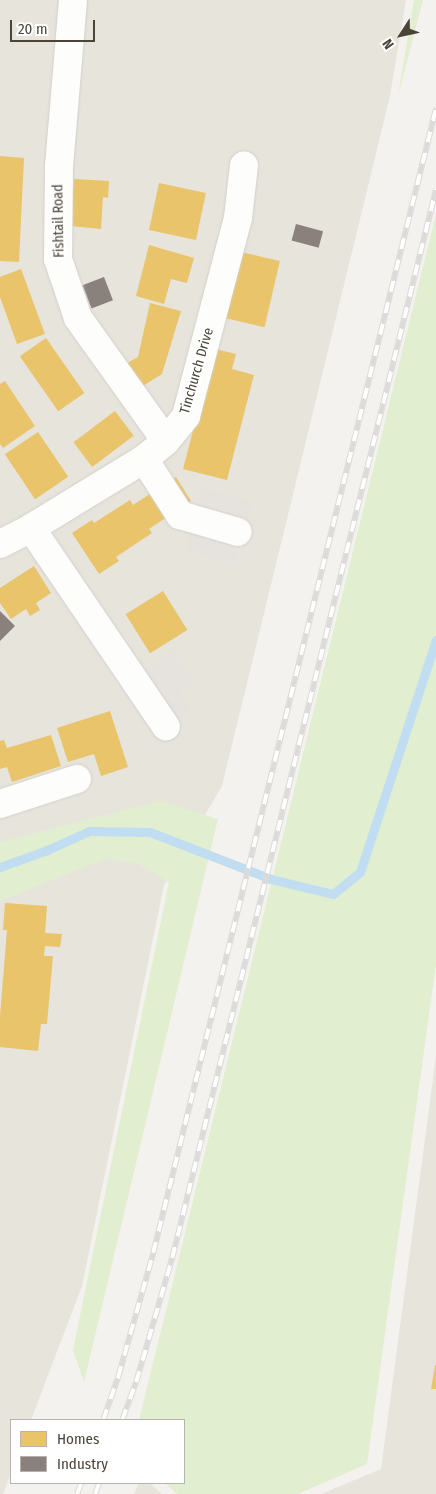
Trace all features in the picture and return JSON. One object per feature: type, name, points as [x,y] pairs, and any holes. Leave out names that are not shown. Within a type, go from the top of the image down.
[{"type":"street","name":"Fishtail Road","points":[[73,0],[59,165],[58,259],[78,318],[166,441]]},
{"type":"street","name":"Tinchurch Drive","points":[[0,544],[144,460],[166,441],[186,416],[238,218],[244,165]]},
{"type":"street","points":[[144,460],[180,515],[238,532]]},
{"type":"street","points":[[30,528],[166,727]]},
{"type":"street","points":[[0,804],[77,779]]},
{"type":"shaded area","points":[[0,0],[406,0],[390,96],[222,786],[164,885],[82,1286],[31,1419],[10,1419],[10,1476],[3,1494],[0,1494]]},
{"type":"shaded area","points":[[202,488],[252,501],[235,564],[185,551]]},
{"type":"shaded area","points":[[172,650],[194,681],[179,691],[191,710],[166,727],[132,677]]},
{"type":"shaded area","points":[[436,1056],[436,1494],[321,1494],[381,1469]]},
{"type":"shaded area","points":[[139,1484],[151,1484],[162,1494],[134,1494]]},
{"type":"green space","points":[[414,0],[423,0],[398,96]]},
{"type":"green space","points":[[436,214],[436,964],[367,1464],[298,1494],[177,1494],[166,1484],[185,1484],[185,1419],[139,1419]]},
{"type":"green space","points":[[160,801],[218,819],[84,1382],[73,1350],[169,882],[137,863],[105,859],[0,901],[0,842]]},
{"type":"building: Homes","points":[[0,156],[24,158],[19,262],[0,261]]},
{"type":"building: Homes","points":[[74,179],[109,181],[108,198],[103,197],[101,229],[70,226]]},
{"type":"building: Homes","points":[[159,183],[206,193],[196,240],[149,230]]},
{"type":"building: Homes","points":[[149,245],[194,258],[187,283],[171,279],[164,304],[136,296]]},
{"type":"building: Homes","points":[[237,251],[280,261],[265,327],[222,317]]},
{"type":"building: Homes","points":[[21,269],[45,334],[17,344],[0,297],[0,277]]},
{"type":"building: Homes","points":[[150,303],[181,311],[162,374],[138,389],[124,365],[138,357]]},
{"type":"building: Homes","points":[[46,338],[84,393],[58,411],[20,356]]},
{"type":"building: Homes","points":[[211,348],[236,354],[232,369],[254,375],[227,480],[183,469],[208,373]]},
{"type":"building: Homes","points":[[5,381],[35,426],[3,448],[0,444],[0,384]]},
{"type":"building: Homes","points":[[115,411],[134,436],[92,467],[73,442]]},
{"type":"building: Homes","points":[[38,432],[68,477],[35,499],[5,454]]},
{"type":"building: Homes","points":[[176,477],[191,501],[149,529],[152,533],[116,557],[119,561],[99,574],[72,533],[92,520],[94,523],[130,500],[133,505]]},
{"type":"building: Homes","points":[[34,566],[51,593],[36,603],[40,610],[30,616],[26,609],[11,619],[0,603],[0,588]]},
{"type":"building: Homes","points":[[163,591],[187,630],[150,653],[126,614]]},
{"type":"building: Homes","points":[[110,711],[128,767],[101,776],[94,754],[68,762],[57,728]]},
{"type":"building: Homes","points":[[51,735],[61,766],[12,782],[7,767],[0,769],[0,741],[4,740],[7,748]]},
{"type":"building: Homes","points":[[5,903],[47,906],[45,933],[62,934],[60,947],[45,946],[44,956],[53,956],[47,1024],[41,1024],[38,1051],[0,1047],[0,1016],[7,930],[3,930]]},
{"type":"building: Homes","points":[[435,1365],[436,1389],[431,1389]]},
{"type":"building: Industry","points":[[296,224],[323,231],[319,248],[292,240]]},
{"type":"building: Industry","points":[[104,277],[113,300],[91,309],[83,285]]},
{"type":"building: Industry","points":[[0,611],[15,626],[0,641]]},
{"type":"waterway","points":[[0,867],[47,850],[89,831],[150,832],[271,879],[333,894],[360,872],[436,640]]},
{"type":"railway","points":[[103,1419],[118,1377],[153,1253],[436,108]]},
{"type":"railway","points":[[122,1419],[136,1382],[172,1258],[436,189]]},
{"type":"railway","points":[[77,1494],[81,1484]]},
{"type":"railway","points":[[95,1494],[99,1484]]}]
